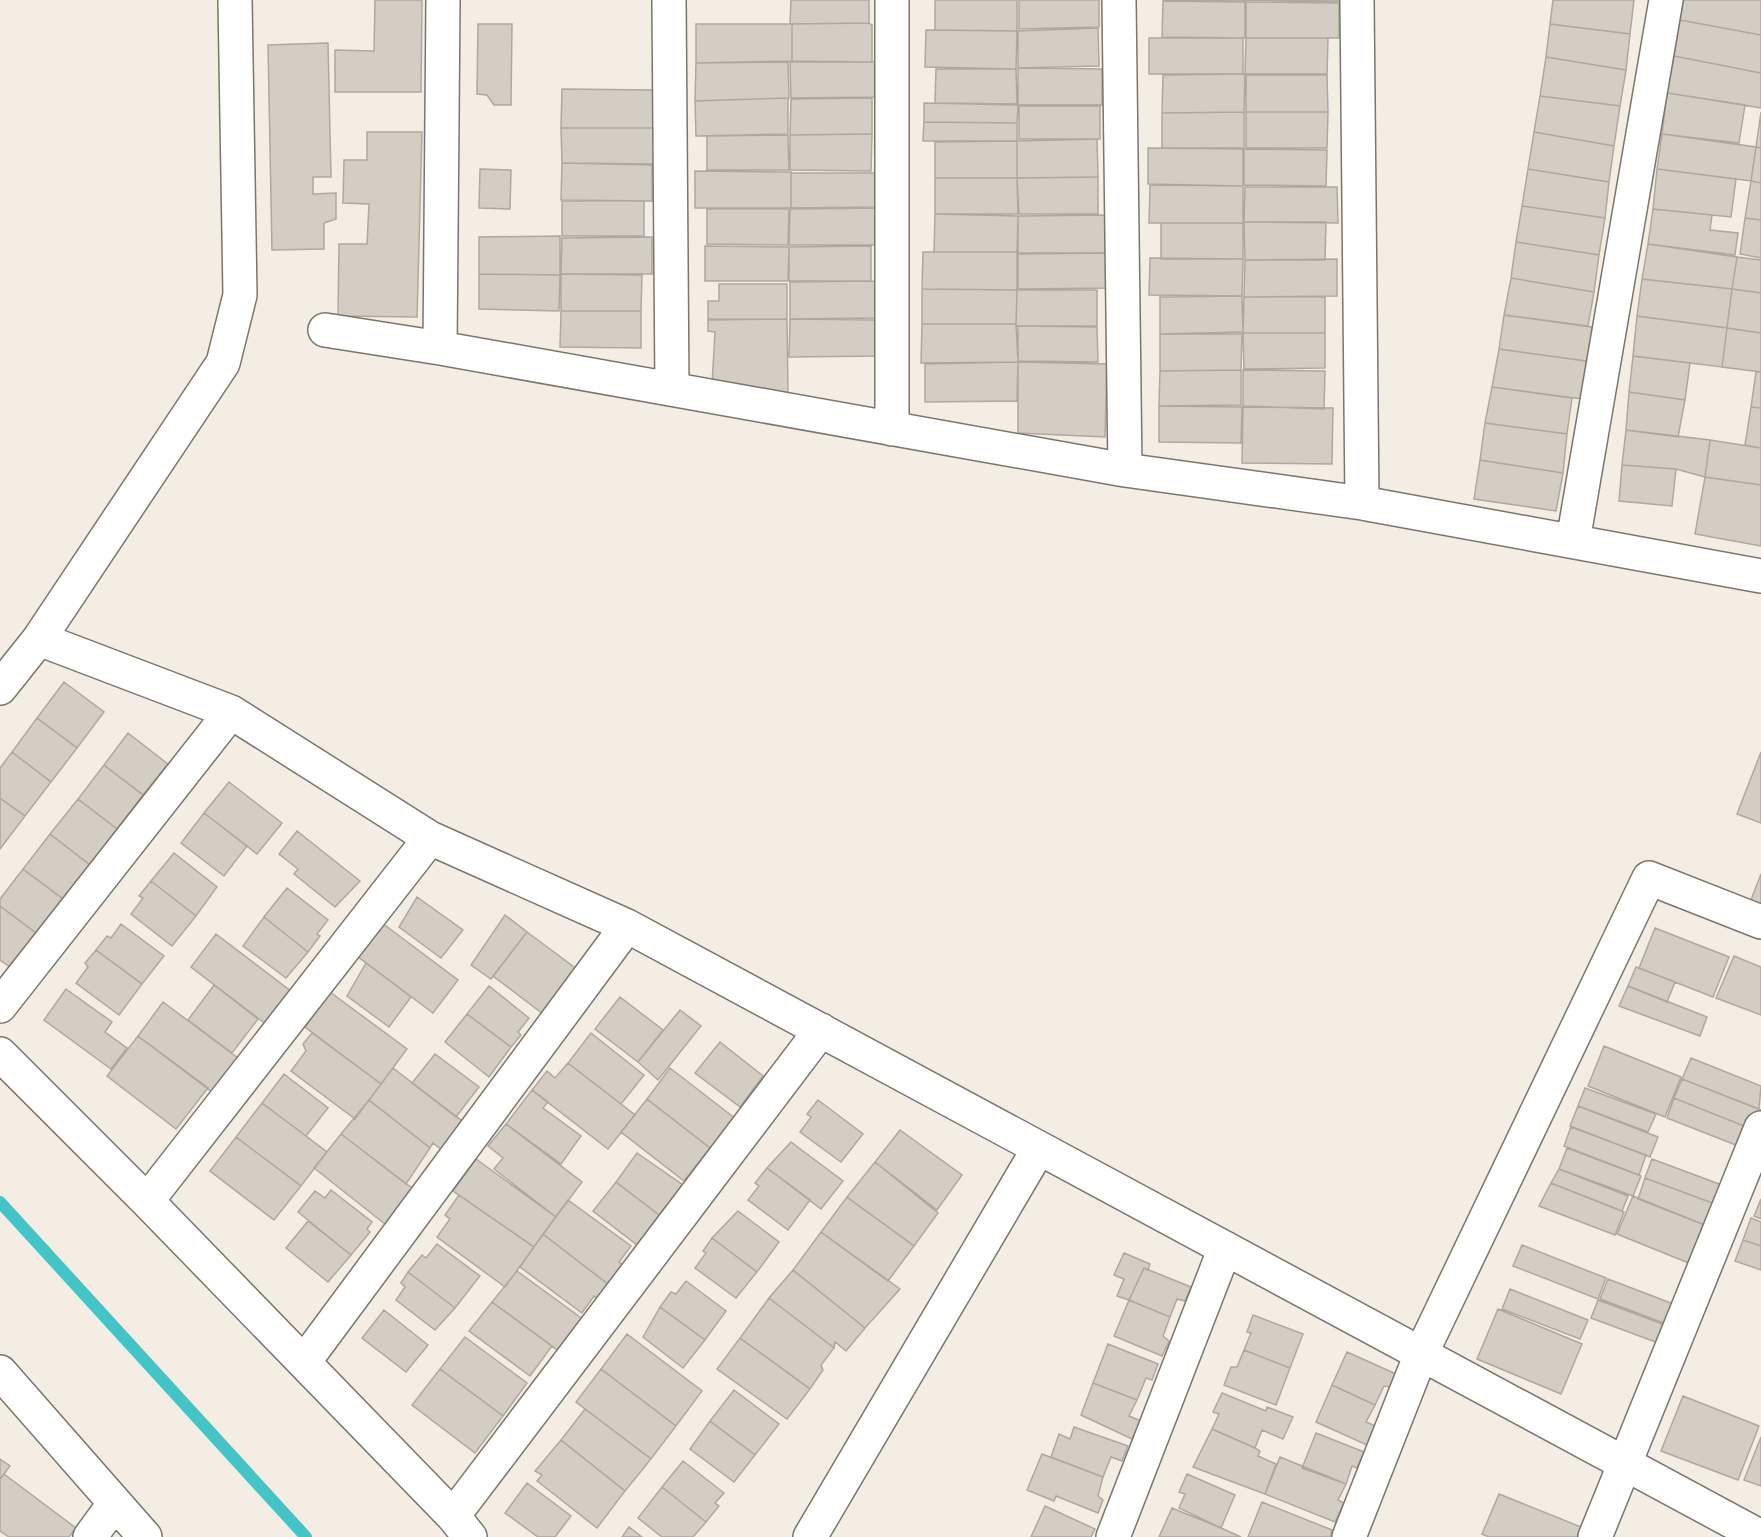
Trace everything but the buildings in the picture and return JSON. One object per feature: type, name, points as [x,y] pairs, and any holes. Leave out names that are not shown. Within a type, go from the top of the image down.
[{"type":"street","points":[[0,688],[39,639],[223,363],[240,296],[236,0]]},
{"type":"street","points":[[440,348],[444,0]]},
{"type":"street","points":[[669,0],[672,389]]},
{"type":"street","points":[[892,0],[892,429]]},
{"type":"street","points":[[1119,0],[1125,470]]},
{"type":"street","points":[[1357,0],[1362,503]]},
{"type":"street","points":[[1573,542],[1666,0]]},
{"type":"street","points":[[325,330],[440,348],[1125,470],[1362,503],[1761,576]]},
{"type":"street","points":[[39,639],[231,712],[430,838],[627,926],[1761,1537]]},
{"type":"street","points":[[0,1006],[231,712]]},
{"type":"street","points":[[147,1201],[430,838]]},
{"type":"street","points":[[1349,1537],[1421,1354],[1649,878],[1761,922]]},
{"type":"street","points":[[304,1362],[627,926]]},
{"type":"street","points":[[0,1054],[147,1201],[461,1526],[821,1030]]},
{"type":"street","points":[[1595,1537],[1761,1128]]},
{"type":"street","points":[[810,1537],[1040,1148]]},
{"type":"street","points":[[1113,1537],[1225,1248]]},
{"type":"street","points":[[0,1372],[145,1537]]},
{"type":"street","points":[[90,1537],[114,1503]]},
{"type":"waterway","points":[[0,1202],[306,1537]]}]
